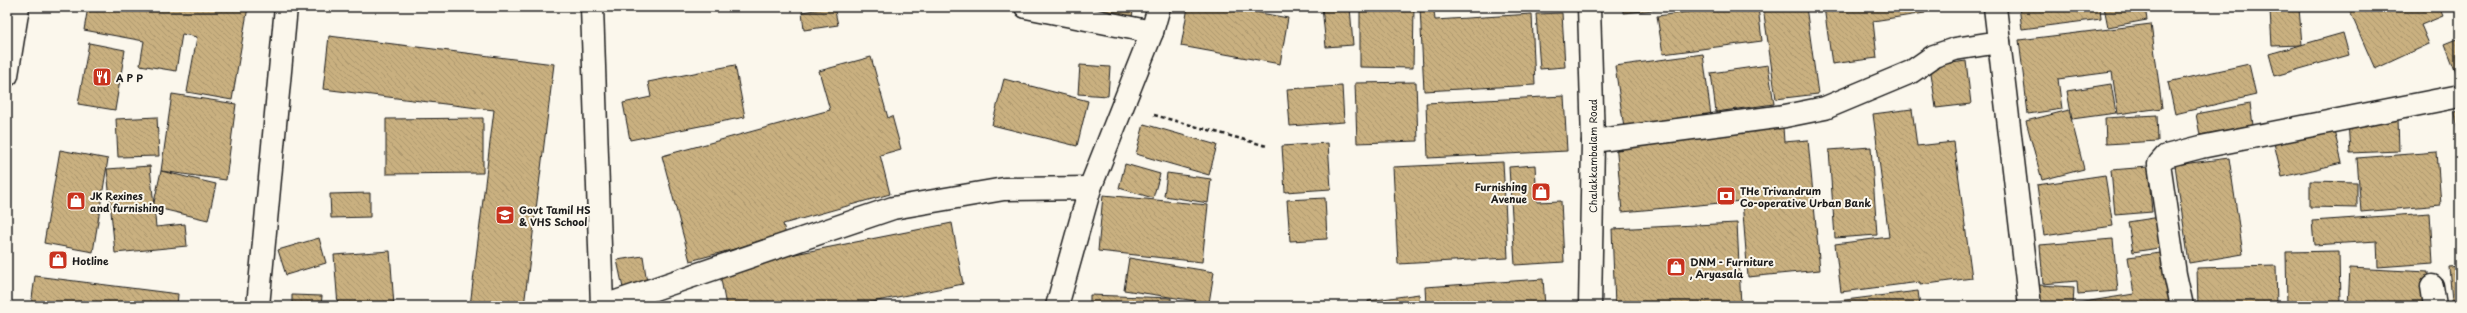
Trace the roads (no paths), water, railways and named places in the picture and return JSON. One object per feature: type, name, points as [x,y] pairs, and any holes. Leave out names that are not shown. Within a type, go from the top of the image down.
[{"type":"street","points":[[7,75],[18,7]]},
{"type":"street","points":[[258,306],[286,7]]},
{"type":"street","points":[[592,7],[603,306],[892,208],[1004,189],[1090,188]]},
{"type":"street","points":[[1026,7],[1152,32]]},
{"type":"street","points":[[1057,306],[1090,188],[1152,32],[1159,7]]},
{"type":"street","name":"Chalakkambalam Road","points":[[1589,7],[1593,141],[1590,306]]},
{"type":"street","points":[[1995,7],[2030,306]]},
{"type":"street","points":[[1593,141],[1785,116],[1825,108],[1911,72],[1934,56],[1955,49],[1999,42]]},
{"type":"street","points":[[2182,306],[2163,197],[2159,164],[2166,156],[2201,147],[2460,96]]},
{"type":"place","name":"A P P","points":[[102,77]]},
{"type":"place","name":"Furnishing Avenue","points":[[1541,192]]},
{"type":"place","name":"THe Trivandrum Co-operative Urban Bank","points":[[1726,196]]},
{"type":"place","name":"JK Rexines and furnishing","points":[[76,201]]},
{"type":"place","name":"Govt Tamil HS & VHS School","points":[[505,215]]},
{"type":"place","name":"Hotline","points":[[58,260]]},
{"type":"place","name":"DNM - Furniture , Aryasala","points":[[1676,267]]}]
